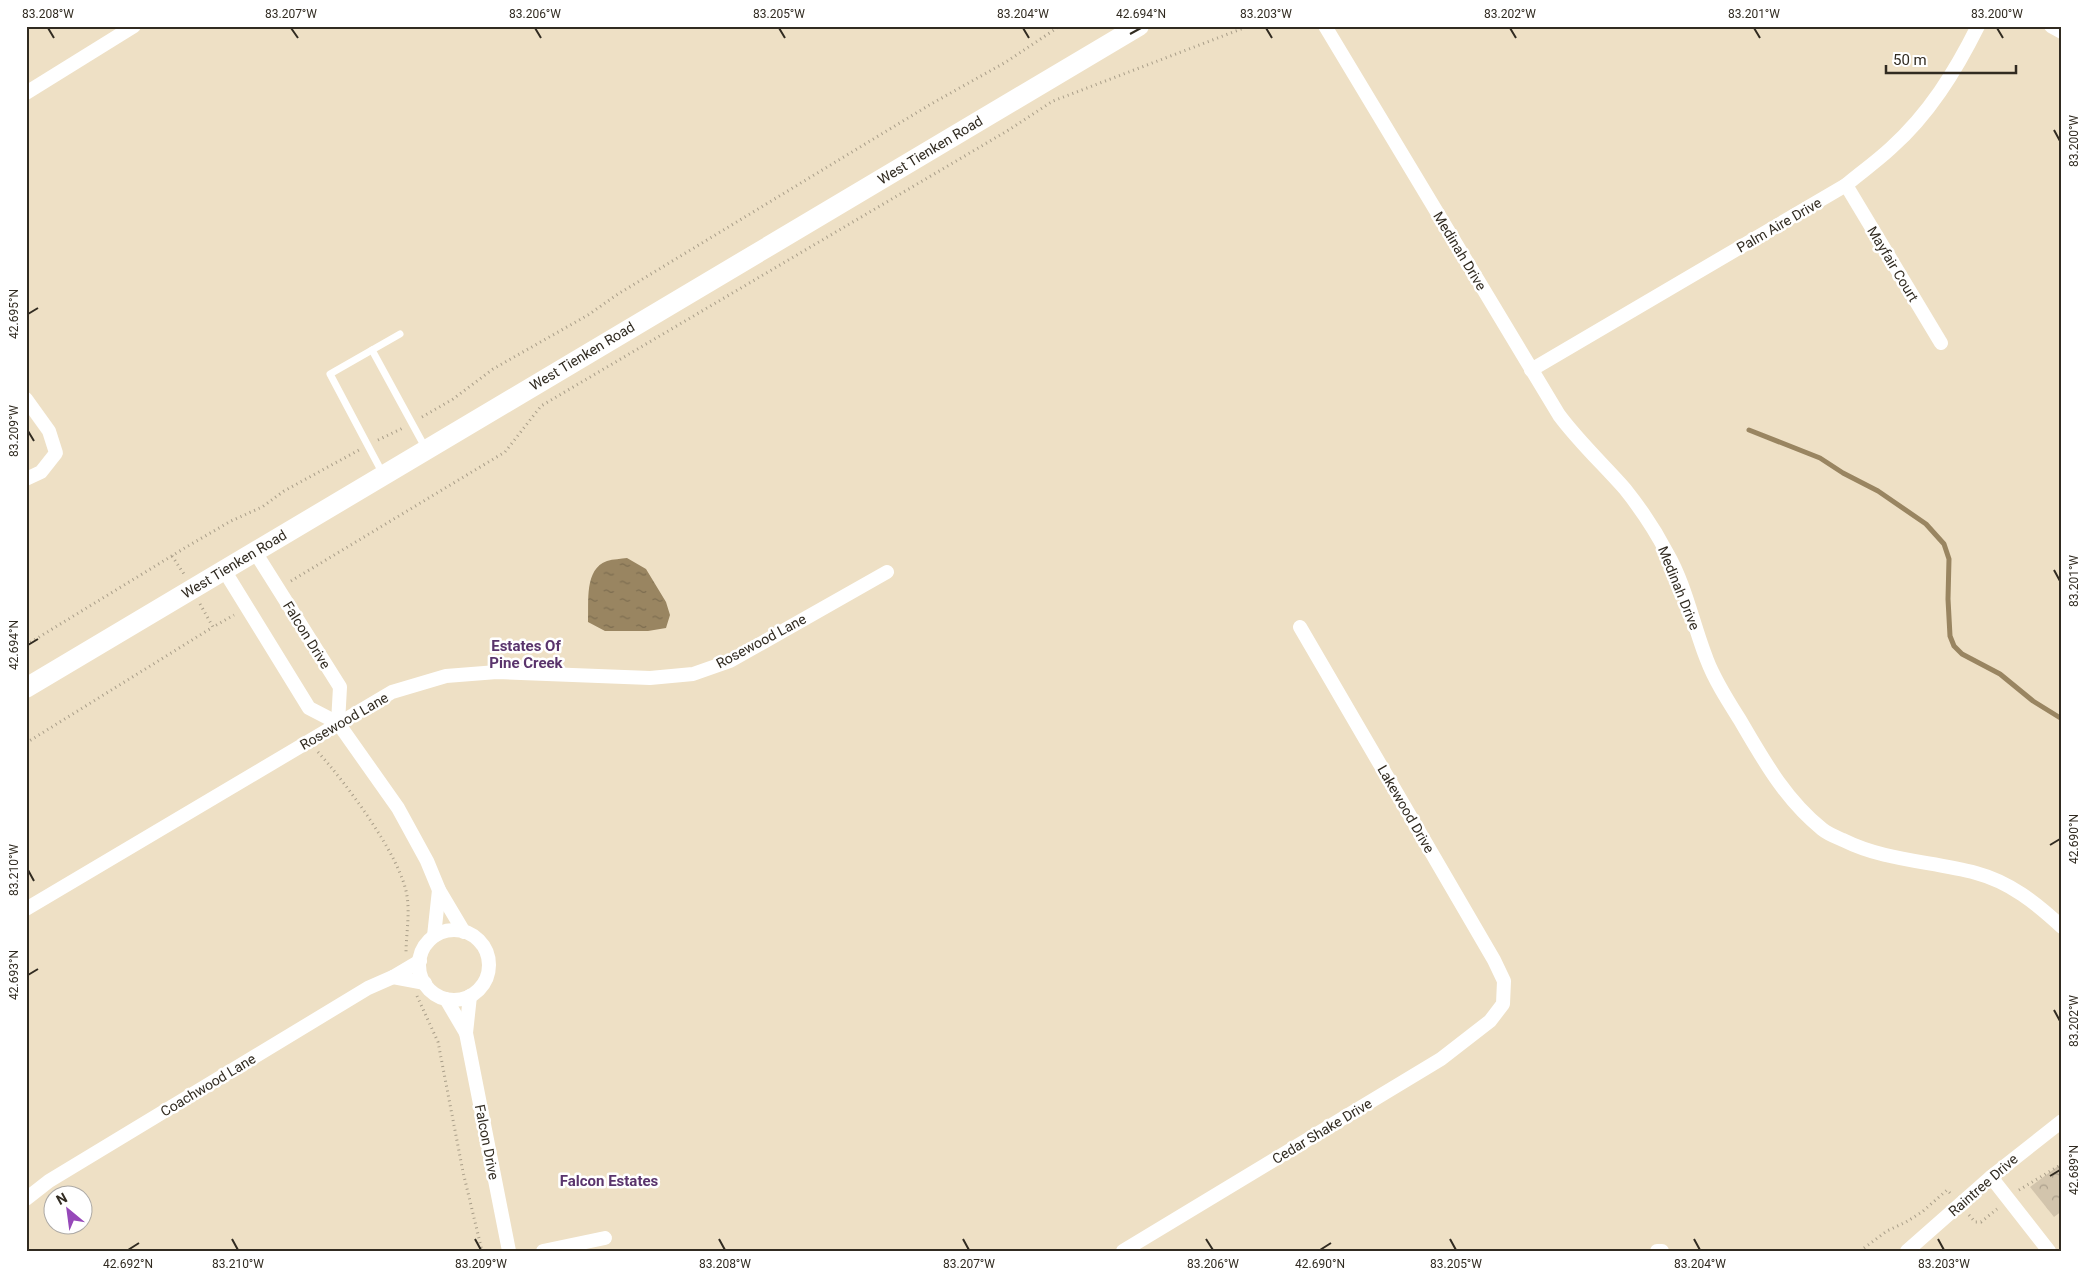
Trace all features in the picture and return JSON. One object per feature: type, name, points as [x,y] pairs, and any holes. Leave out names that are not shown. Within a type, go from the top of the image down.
[{"type":"street","points":[[26,93],[134,26]]},
{"type":"street","name":"West Tienken Road","points":[[26,688],[1139,26]]},
{"type":"street","name":"Medinah Drive","points":[[1325,26],[1531,370],[1574,436],[1624,488],[1647,518],[1669,555],[1681,584],[1707,662],[1780,786],[1800,809],[1824,830],[1856,847],[1886,856],[1976,873],[2010,886],[2039,906],[2062,927]]},
{"type":"street","name":"Palm Aire Drive","points":[[1531,370],[1846,185],[1891,148],[1922,116],[1951,76],[1978,26]]},
{"type":"street","points":[[2051,26],[2062,32]]},
{"type":"street","name":"Mayfair Court","points":[[1846,185],[1941,343]]},
{"type":"street","points":[[26,399],[49,431],[56,453],[41,472],[26,479]]},
{"type":"street","name":"Falcon Drive","points":[[255,552],[340,687],[338,724]]},
{"type":"street","points":[[224,570],[309,708],[338,724],[398,808],[427,862],[439,890],[464,932]]},
{"type":"street","name":"Rosewood Lane","points":[[26,909],[392,692],[446,676],[497,672],[650,678],[693,674],[730,661],[887,572]]},
{"type":"street","name":"Lakewood Drive","points":[[1300,627],[1494,960],[1504,982],[1503,994]]},
{"type":"street","points":[[420,988],[420,961],[422,951],[434,936],[439,890]]},
{"type":"street","points":[[393,978],[430,990],[446,999],[462,999],[479,989],[486,979],[489,968],[488,956],[483,945],[474,937],[464,932],[453,930],[434,936]]},
{"type":"street","name":"Coachwood Lane","points":[[26,1199],[49,1181],[326,1013],[368,988],[393,978],[420,961]]},
{"type":"street","name":"Cedar Shake Drive","points":[[1123,1251],[1440,1059],[1490,1021],[1503,1004],[1503,994]]},
{"type":"street","name":"Falcon Drive","points":[[470,996],[466,1033],[508,1251]]},
{"type":"street","name":"Falcon Drive","points":[[446,999],[466,1033]]},
{"type":"street","name":"Raintree Drive","points":[[1907,1251],[1991,1177],[2062,1121]]},
{"type":"street","points":[[1991,1177],[2049,1251]]},
{"type":"street","points":[[544,1251],[605,1238]]},
{"type":"lane","points":[[383,474],[330,374],[400,334]]},
{"type":"lane","points":[[372,350],[426,449]]},
{"type":"path","points":[[26,645],[188,546],[232,521],[262,507],[292,486],[453,399],[493,368],[588,315],[618,294],[931,104],[1006,62],[1060,26]]},
{"type":"path","points":[[278,588],[505,452],[541,406],[1007,131],[1053,100],[1249,26]]},
{"type":"path","points":[[193,589],[213,627]]},
{"type":"path","points":[[26,743],[247,607]]},
{"type":"path","points":[[234,615],[238,622]]},
{"type":"path","points":[[310,740],[348,787],[395,862],[404,882],[407,898],[406,954]]},
{"type":"path","points":[[420,988],[438,1042],[463,1172],[482,1251]]},
{"type":"green space","points":[[2062,1163],[2062,1211],[2054,1217],[2030,1187]]},
{"type":"water","points":[[627,558],[646,569],[666,602],[670,615],[666,628],[648,631],[605,631],[588,622],[589,587],[594,571],[607,561]]},
{"type":"waterway","points":[[1749,430],[1820,458],[1843,473],[1878,491],[1926,524],[1944,544],[1949,559],[1948,599],[1950,636],[1954,646],[1962,654],[2000,674],[2033,701],[2062,719]]},
{"type":"district","name":"Estates Of Pine Creek","points":[[526,654]]},
{"type":"district","name":"Falcon Estates","points":[[609,1181]]}]
